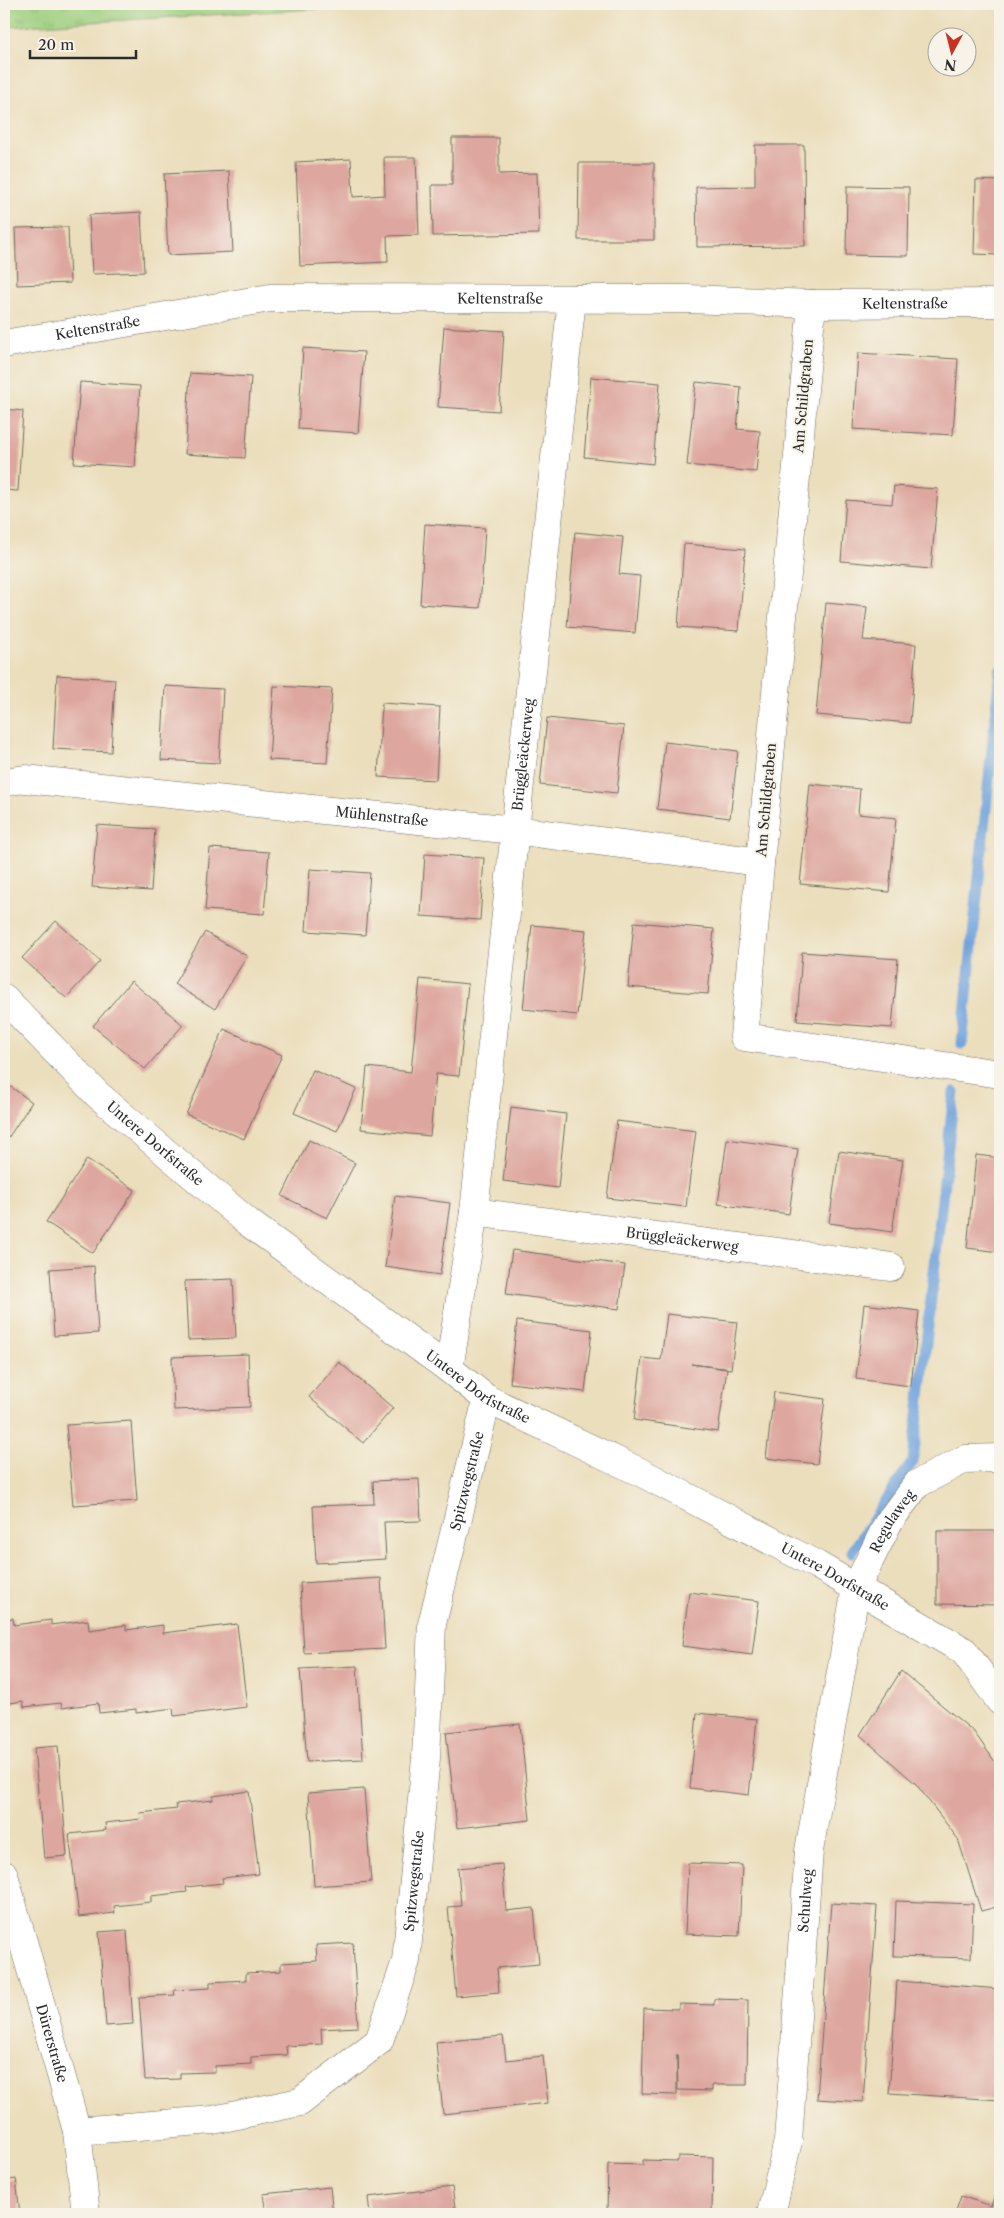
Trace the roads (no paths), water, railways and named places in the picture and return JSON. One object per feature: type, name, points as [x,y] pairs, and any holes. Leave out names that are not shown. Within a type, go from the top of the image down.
[{"type":"street","name":"Keltenstraße","points":[[4,344],[270,298],[688,299],[812,304],[1000,303]]},
{"type":"street","name":"Brüggleäckerweg","points":[[449,1369],[474,1212],[572,299]]},
{"type":"street","name":"Am Schildgraben","points":[[812,304],[744,1038],[1000,1074]]},
{"type":"street","name":"Mühlenstraße","points":[[4,782],[25,779],[514,830],[760,862]]},
{"type":"street","name":"Untere Dorfstraße","points":[[4,998],[98,1095],[249,1224],[449,1369],[487,1399],[642,1473],[817,1564],[964,1651],[1000,1701]]},
{"type":"street","name":"Brüggleäckerweg","points":[[474,1212],[891,1267]]},
{"type":"street","name":"Spitzwegstraße","points":[[77,2131],[213,2120],[300,2102],[379,2041],[406,1960],[426,1758],[432,1624],[487,1399]]},
{"type":"street","name":"Regulaweg","points":[[856,1588],[888,1523],[917,1484],[965,1459],[1000,1458]]},
{"type":"street","name":"Schulweg","points":[[771,2214],[788,2141],[809,1851],[856,1588]]},
{"type":"street","name":"Dürerstraße","points":[[4,1875],[77,2131],[86,2214]]},
{"type":"waterway","points":[[962,1044],[1000,670]]},
{"type":"waterway","points":[[852,1552],[913,1461],[954,1092]]}]
